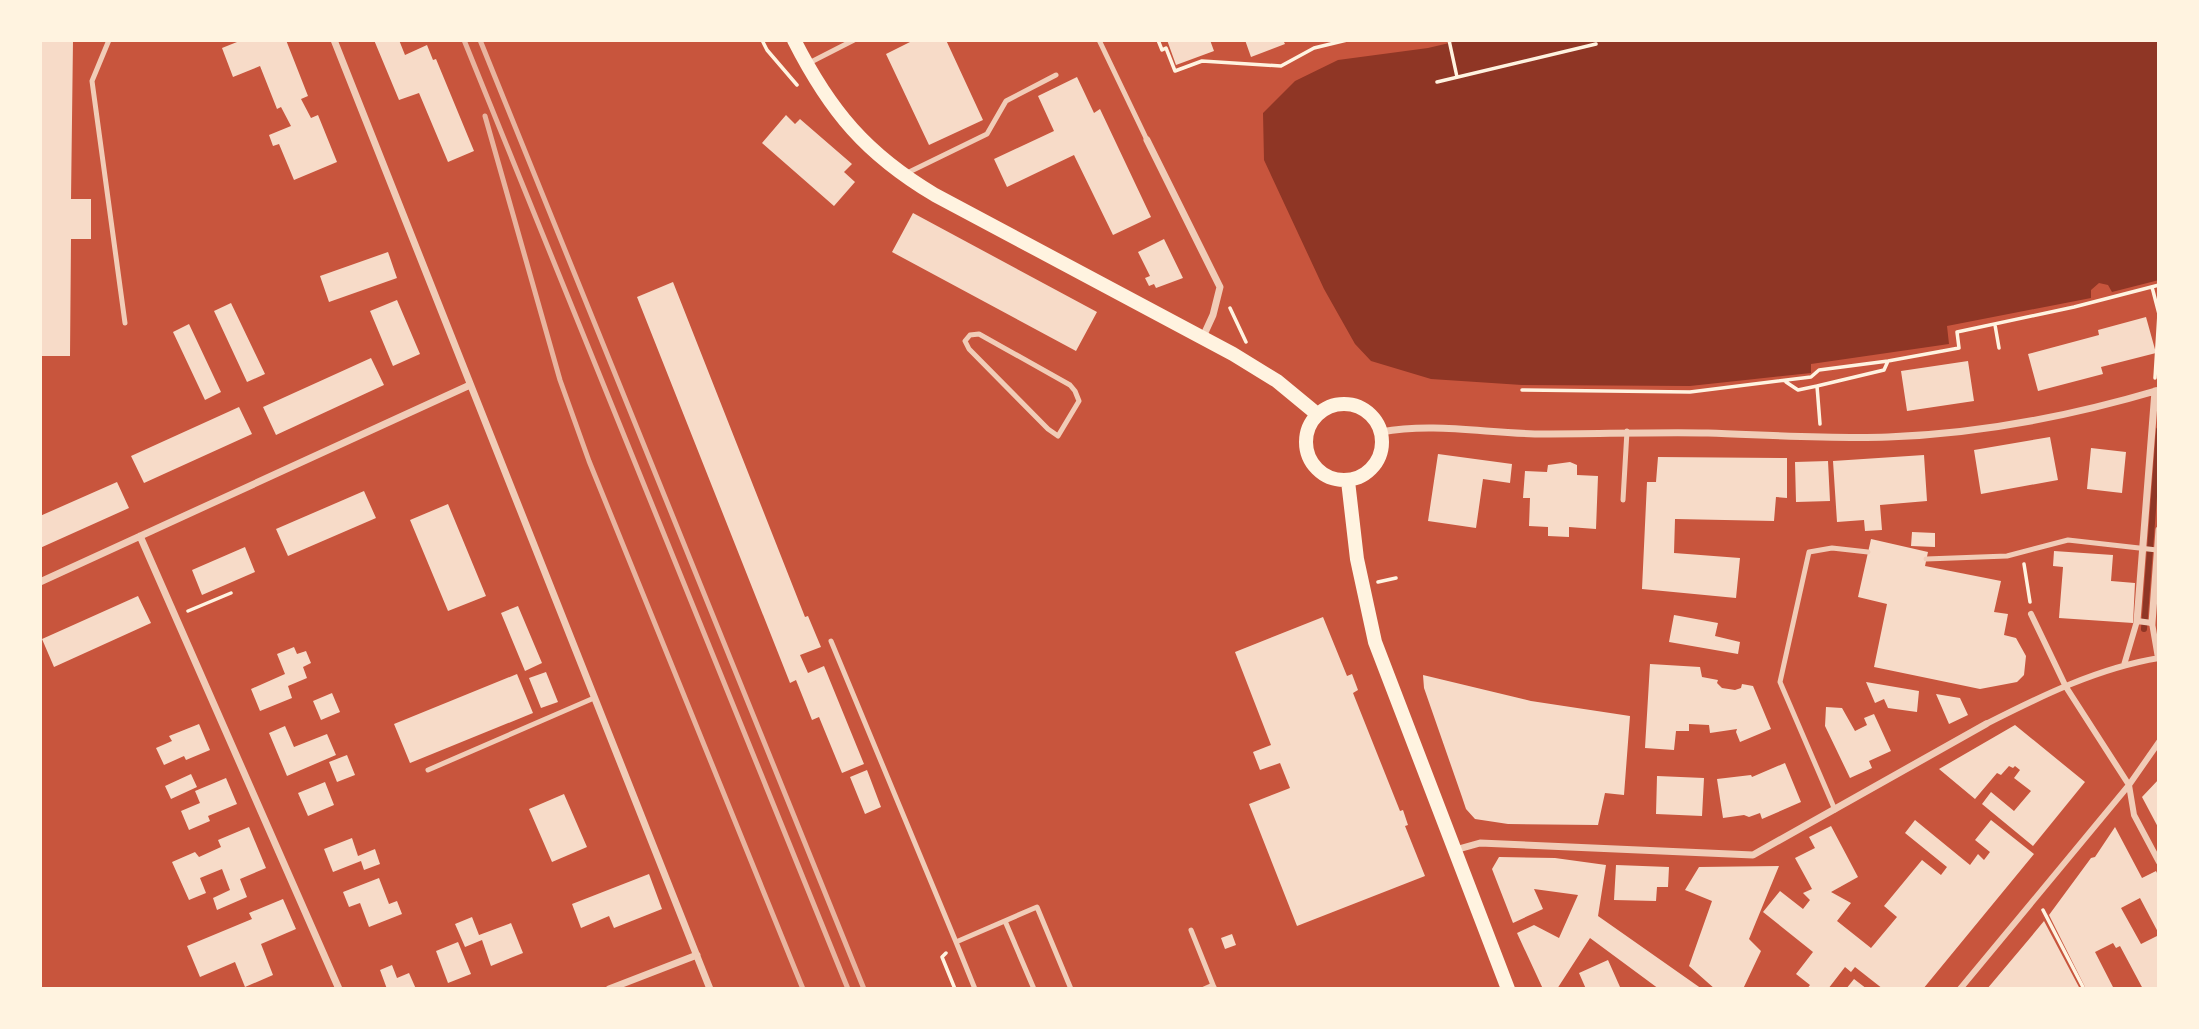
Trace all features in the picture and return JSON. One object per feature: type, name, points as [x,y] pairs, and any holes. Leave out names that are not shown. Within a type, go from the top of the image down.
[{"type":"main road","points":[[794,40],[806,65],[848,125],[866,146],[903,176],[1259,369],[1317,414]]},
{"type":"main road","points":[[1334,405],[1353,405],[1371,415],[1381,432],[1382,445],[1376,464],[1361,477],[1348,481],[1326,477],[1310,462],[1305,448],[1306,433],[1317,414],[1334,405]]},
{"type":"main road","points":[[1348,481],[1357,559],[1375,642],[1508,989]]},
{"type":"street","points":[[334,40],[710,989]]},
{"type":"street","points":[[1147,140],[1220,287],[1213,315],[1202,339]]},
{"type":"street","points":[[40,582],[470,385]]},
{"type":"street","points":[[1381,432],[1417,427],[1542,434],[1627,431],[1887,437],[1943,433],[2049,417],[2116,403],[2157,390],[2137,621],[2124,665]]},
{"type":"street","points":[[1455,850],[1480,843],[1753,855],[2028,703],[2124,665],[2158,658],[2152,623],[2159,530]]},
{"type":"street","points":[[140,536],[339,989]]},
{"type":"street","points":[[2031,614],[2066,687],[2129,785],[2134,815],[2159,862]]},
{"type":"street","points":[[2137,621],[2152,623]]},
{"type":"street","points":[[1960,989],[2129,785],[2159,741]]},
{"type":"street","points":[[609,989],[696,955]]},
{"type":"lane","points":[[109,40],[92,81],[125,323]]},
{"type":"lane","points":[[806,65],[854,40]]},
{"type":"lane","points":[[1098,40],[1147,140]]},
{"type":"lane","points":[[903,176],[987,134],[1006,102],[1056,75]]},
{"type":"lane","points":[[979,334],[1070,385],[1079,401],[1058,436],[969,349],[965,341],[970,335],[979,334]]},
{"type":"lane","points":[[1623,500],[1627,431]]},
{"type":"lane","points":[[1926,559],[2007,556],[2067,541],[2157,550]]},
{"type":"lane","points":[[1835,810],[1780,681],[1809,552],[1832,548],[1868,552]]},
{"type":"lane","points":[[831,641],[975,989]]},
{"type":"lane","points":[[428,770],[594,698]]},
{"type":"lane","points":[[956,942],[1037,907],[1071,989]]},
{"type":"lane","points":[[1005,921],[1034,989]]},
{"type":"lane","points":[[1191,930],[1214,987],[1204,989]]},
{"type":"path","points":[[1158,40],[1162,50],[1166,48],[1175,71],[1202,61],[1281,66],[1314,48],[1347,40]]},
{"type":"path","points":[[1449,40],[1457,76]]},
{"type":"path","points":[[1437,82],[1595,44]]},
{"type":"path","points":[[1522,390],[1690,392],[1811,377],[1819,370],[1959,348],[1957,332],[2159,285]]},
{"type":"path","points":[[1220,287],[1259,369]]},
{"type":"path","points":[[2152,287],[2159,314],[2157,390]]},
{"type":"path","points":[[1994,325],[1999,348]]},
{"type":"path","points":[[1785,381],[1798,390],[1884,370],[1888,361]]},
{"type":"path","points":[[1816,386],[1821,436]]},
{"type":"path","points":[[2022,553],[2031,614]]},
{"type":"path","points":[[176,616],[231,593]]},
{"type":"path","points":[[2036,899],[2084,989]]},
{"type":"shaded area","points":[[1462,40],[2159,40],[2159,280],[2112,292],[2108,285],[2099,283],[2091,290],[2091,298],[1947,326],[1949,344],[1811,364],[1811,373],[1690,386],[1522,385],[1431,379],[1371,361],[1355,344],[1324,289],[1264,160],[1263,113],[1295,81],[1338,60],[1428,48]]},
{"type":"building","points":[[40,40],[73,40],[71,199],[91,199],[91,239],[71,239],[70,356],[40,356]]},
{"type":"building","points":[[242,40],[286,40],[308,96],[301,99],[311,118],[318,115],[337,162],[294,180],[279,144],[273,146],[269,135],[291,126],[281,107],[277,109],[260,66],[233,77],[222,48]]},
{"type":"building","points":[[374,40],[399,40],[405,55],[427,45],[433,60],[436,59],[474,151],[448,162],[419,93],[399,100]]},
{"type":"building","points":[[914,40],[946,40],[983,120],[929,145],[886,54]]},
{"type":"building","points":[[1167,40],[1210,40],[1214,51],[1176,65]]},
{"type":"building","points":[[1245,40],[1283,40],[1285,44],[1251,57]]},
{"type":"building","points":[[1077,77],[1094,113],[1100,109],[1151,217],[1113,235],[1074,155],[1007,187],[994,159],[1054,131],[1038,96]]},
{"type":"building","points":[[786,115],[795,124],[800,119],[852,164],[844,172],[855,182],[834,206],[762,143]]},
{"type":"building","points":[[913,213],[1097,312],[1076,351],[892,252]]},
{"type":"building","points":[[1164,239],[1183,278],[1156,288],[1154,284],[1149,286],[1145,278],[1150,276],[1138,252]]},
{"type":"building","points":[[388,252],[397,278],[329,302],[320,276]]},
{"type":"building","points":[[673,282],[805,617],[808,616],[821,647],[800,655],[808,673],[824,666],[864,764],[842,773],[819,717],[812,720],[796,680],[790,683],[637,297]]},
{"type":"building","points":[[397,300],[420,354],[393,366],[370,311]]},
{"type":"building","points":[[231,303],[265,374],[247,382],[214,311]]},
{"type":"building","points":[[2146,317],[2156,353],[2101,367],[2103,374],[2038,391],[2028,354],[2099,335],[2098,330]]},
{"type":"building","points":[[189,324],[221,392],[205,400],[173,332]]},
{"type":"building","points":[[371,358],[384,385],[276,435],[263,407]]},
{"type":"building","points":[[1968,361],[1974,401],[1907,411],[1901,371]]},
{"type":"building","points":[[239,407],[252,434],[144,483],[131,456]]},
{"type":"building","points":[[2050,437],[2058,480],[1981,494],[1974,450]]},
{"type":"building","points":[[2091,448],[2126,452],[2122,493],[2087,489]]},
{"type":"building","points":[[1438,454],[1512,464],[1510,483],[1483,479],[1476,528],[1428,521]]},
{"type":"building","points":[[1924,455],[1927,501],[1880,505],[1882,530],[1865,531],[1864,520],[1837,522],[1833,461]]},
{"type":"building","points":[[1658,457],[1787,458],[1787,498],[1776,497],[1774,521],[1675,519],[1674,553],[1740,558],[1736,598],[1642,589],[1647,482],[1656,482]]},
{"type":"building","points":[[1828,461],[1830,501],[1796,502],[1795,462]]},
{"type":"building","points":[[1570,462],[1577,465],[1577,475],[1598,476],[1596,529],[1569,527],[1569,537],[1548,536],[1548,527],[1529,526],[1530,498],[1523,498],[1525,471],[1547,472],[1548,465]]},
{"type":"building","points":[[117,482],[129,508],[40,548],[40,516]]},
{"type":"building","points":[[364,491],[376,518],[288,556],[276,529]]},
{"type":"building","points":[[448,504],[486,596],[448,611],[410,520]]},
{"type":"building","points":[[1912,532],[1935,533],[1935,547],[1911,546]]},
{"type":"building","points":[[1871,539],[1928,552],[1925,566],[2001,581],[1994,612],[2008,614],[2004,635],[2016,638],[2026,656],[2024,675],[2017,682],[1980,689],[1874,667],[1887,604],[1858,597]]},
{"type":"building","points":[[245,547],[255,572],[202,595],[192,570]]},
{"type":"building","points":[[2054,551],[2113,555],[2111,581],[2135,583],[2133,623],[2059,618],[2063,567],[2053,566]]},
{"type":"building","points":[[138,596],[151,623],[54,667],[42,639]]},
{"type":"building","points":[[518,606],[542,663],[525,671],[501,613]]},
{"type":"building","points":[[1674,615],[1718,623],[1715,636],[1740,642],[1738,654],[1669,642]]},
{"type":"building","points":[[1323,617],[1347,676],[1352,674],[1358,690],[1353,693],[1400,811],[1403,810],[1408,825],[1405,826],[1425,876],[1297,926],[1249,804],[1290,788],[1280,763],[1260,770],[1253,752],[1271,745],[1235,652]]},
{"type":"building","points":[[294,647],[297,654],[306,651],[311,663],[303,667],[307,678],[288,686],[292,698],[260,711],[251,689],[285,674],[277,654]]},
{"type":"building","points":[[1650,664],[1700,667],[1702,677],[1718,680],[1717,683],[1722,688],[1735,690],[1741,688],[1742,684],[1753,686],[1771,729],[1740,742],[1737,729],[1710,733],[1709,725],[1689,724],[1689,731],[1676,731],[1674,750],[1645,748]]},
{"type":"building","points":[[546,672],[558,702],[541,708],[529,678]]},
{"type":"building","points":[[517,674],[533,713],[410,763],[394,724]]},
{"type":"building","points":[[1423,675],[1531,701],[1630,716],[1624,795],[1605,793],[1598,825],[1508,824],[1475,819],[1466,809],[1424,688]]},
{"type":"building","points":[[1866,682],[1919,691],[1917,712],[1888,708],[1884,699],[1875,703]]},
{"type":"building","points":[[332,693],[340,712],[321,720],[313,701]]},
{"type":"building","points":[[1936,694],[1960,698],[1968,715],[1949,724]]},
{"type":"building","points":[[1826,707],[1842,708],[1855,731],[1867,725],[1864,718],[1874,714],[1891,751],[1869,761],[1872,768],[1850,778],[1825,726]]},
{"type":"building","points":[[199,724],[210,750],[186,760],[184,756],[164,765],[156,748],[172,741],[169,736]]},
{"type":"building","points":[[2015,725],[2085,782],[2033,846],[1982,804],[1991,792],[2014,811],[2031,791],[2014,778],[2020,770],[2009,766],[2001,775],[1997,773],[1975,799],[1939,769]]},
{"type":"building","points":[[285,726],[294,747],[327,734],[336,755],[287,776],[269,733]]},
{"type":"building","points":[[347,755],[355,775],[337,782],[329,762]]},
{"type":"building","points":[[1785,763],[1801,802],[1762,819],[1760,813],[1749,817],[1744,815],[1723,818],[1717,779],[1752,777]]},
{"type":"building","points":[[867,770],[881,807],[865,814],[850,777]]},
{"type":"building","points":[[191,774],[197,787],[171,799],[165,786]]},
{"type":"building","points":[[1657,776],[1704,778],[1702,816],[1656,814]]},
{"type":"building","points":[[226,778],[237,804],[208,816],[210,821],[189,830],[181,811],[200,803],[195,791]]},
{"type":"building","points":[[2159,779],[2159,829],[2142,797]]},
{"type":"building","points":[[325,782],[334,805],[308,816],[298,793]]},
{"type":"building","points":[[564,794],[587,847],[552,862],[529,809]]},
{"type":"building","points":[[1915,820],[1970,865],[1978,854],[1984,860],[1990,852],[1975,840],[1991,820],[2034,854],[1923,989],[1883,989],[1855,967],[1851,972],[1845,967],[1828,989],[1807,989],[1810,985],[1796,974],[1813,952],[1763,912],[1780,891],[1803,909],[1810,900],[1803,893],[1812,889],[1795,858],[1815,848],[1809,837],[1831,826],[1858,877],[1831,892],[1851,903],[1837,921],[1871,948],[1897,917],[1884,906],[1922,860],[1941,875],[1947,867],[1905,833]]},
{"type":"building","points":[[249,827],[266,868],[240,879],[247,897],[217,910],[213,898],[230,890],[222,869],[200,878],[206,893],[189,900],[172,862],[195,852],[199,857],[221,847],[218,840]]},
{"type":"building","points":[[2115,827],[2142,878],[2156,871],[2159,877],[2159,934],[2140,898],[2121,908],[2141,944],[2159,935],[2159,989],[2143,989],[2120,946],[2116,948],[2113,943],[2095,952],[2114,989],[2086,989],[2049,915]]},
{"type":"building","points":[[352,838],[358,856],[375,849],[380,864],[364,870],[361,861],[333,872],[324,849]]},
{"type":"building","points":[[1499,857],[1555,858],[1606,865],[1598,916],[1702,989],[1659,989],[1590,938],[1557,989],[1543,989],[1517,933],[1534,925],[1559,938],[1578,895],[1534,889],[1543,909],[1513,923],[1492,869]]},
{"type":"building","points":[[1616,865],[1669,867],[1668,887],[1657,887],[1656,901],[1614,900]]},
{"type":"building","points":[[1779,866],[1749,939],[1761,951],[1743,989],[1715,989],[1689,966],[1712,901],[1685,890],[1699,867]]},
{"type":"building","points":[[649,874],[662,909],[614,928],[609,916],[581,928],[572,904]]},
{"type":"building","points":[[379,878],[389,904],[397,901],[402,914],[369,927],[360,903],[349,907],[343,892]]},
{"type":"building","points":[[283,899],[296,929],[261,944],[273,975],[245,987],[235,962],[200,977],[187,946],[252,919],[249,913]]},
{"type":"building","points":[[472,917],[479,935],[511,923],[523,953],[491,966],[482,940],[465,947],[455,924]]},
{"type":"building","points":[[2044,921],[2080,989],[1987,989],[2030,938]]},
{"type":"building","points":[[1232,934],[1236,945],[1225,949],[1221,938]]},
{"type":"building","points":[[458,942],[471,974],[448,983],[436,951]]},
{"type":"building","points":[[1608,960],[1620,987],[1586,989],[1579,973]]},
{"type":"building","points":[[392,965],[397,978],[409,973],[416,989],[387,989],[380,970]]},
{"type":"building","points":[[1854,979],[1867,989],[1846,989]]},
{"type":"waterway","points":[[2144,629],[2159,430]]},
{"type":"railway","points":[[464,40],[848,989]]},
{"type":"railway","points":[[480,40],[864,989]]},
{"type":"railway","points":[[485,116],[560,380],[589,461],[803,989]]}]
